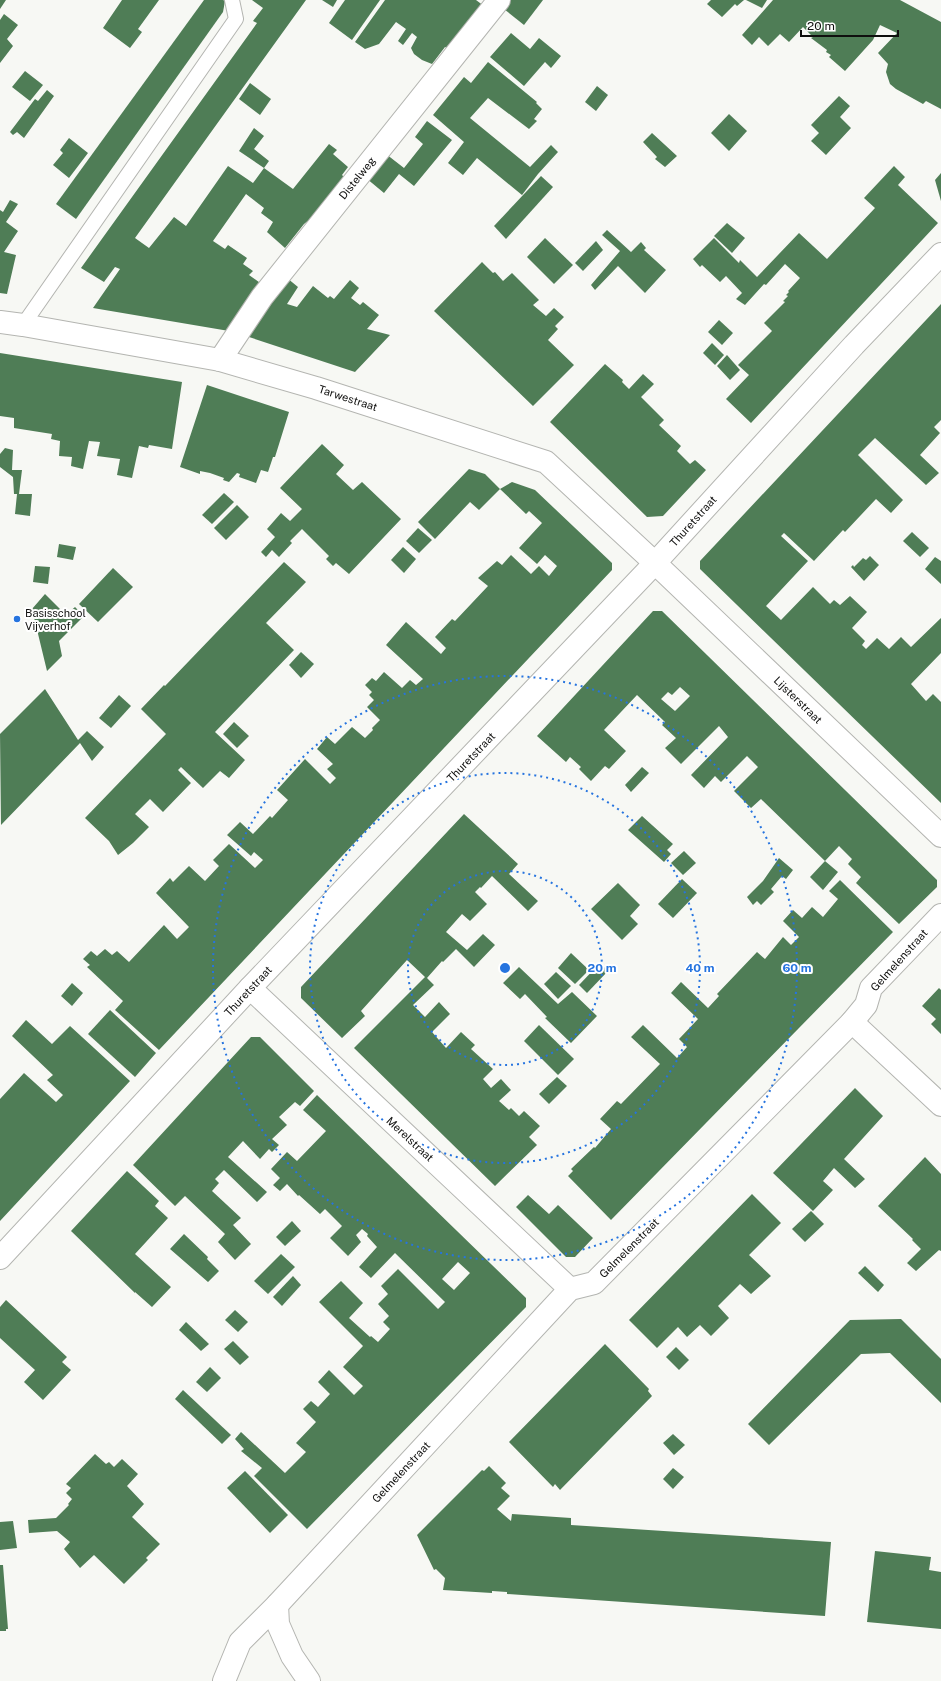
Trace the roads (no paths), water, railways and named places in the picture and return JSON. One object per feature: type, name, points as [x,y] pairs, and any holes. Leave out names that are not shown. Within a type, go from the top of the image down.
[{"type":"street","name":"Distelweg","points":[[220,360],[262,297],[499,0]]},
{"type":"street","name":"Thuretstraat","points":[[0,1258],[250,988],[655,563],[854,345],[941,254]]},
{"type":"street","name":"Tarwestraat","points":[[0,322],[23,324],[220,360],[316,388],[546,462],[655,563]]},
{"type":"street","name":"Lijsterstraat","points":[[655,563],[941,836]]},
{"type":"street","name":"Gelmelenstraat","points":[[224,1681],[240,1642],[277,1605],[570,1289],[594,1283],[852,1022],[866,1005],[871,988],[941,915]]},
{"type":"street","name":"Merelstraat","points":[[250,988],[570,1289]]},
{"type":"street","points":[[852,1022],[941,1106]]},
{"type":"street","points":[[277,1605],[278,1624],[292,1656],[308,1681]]},
{"type":"lane","points":[[23,324],[236,19],[232,0]]},
{"type":"place","name":"Basisschool Vijverhof","points":[[17,619]]}]
